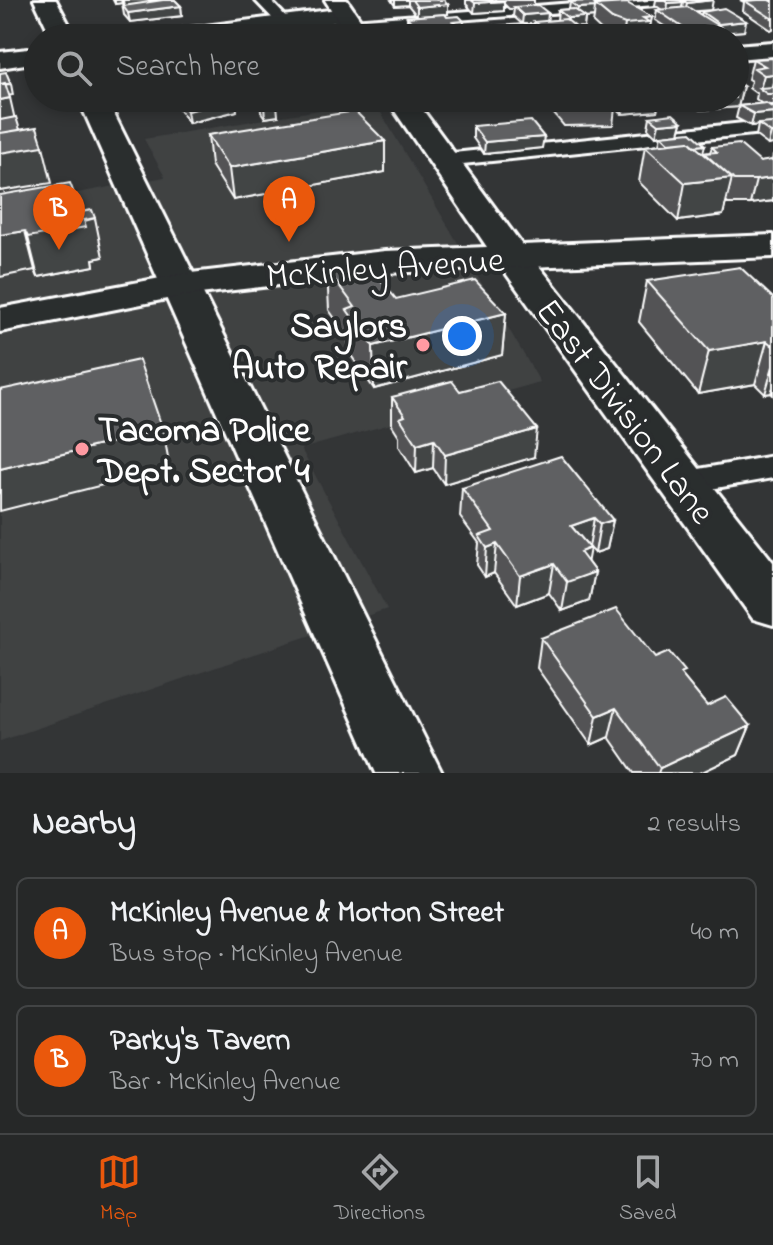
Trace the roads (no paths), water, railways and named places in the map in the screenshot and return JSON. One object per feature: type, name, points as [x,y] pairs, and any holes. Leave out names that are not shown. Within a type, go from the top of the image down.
[{"type":"street","points":[[45,0],[57,24]]},
{"type":"street","points":[[277,24],[348,19]]},
{"type":"street","points":[[749,51],[773,49]]},
{"type":"street","points":[[0,60],[24,57]]},
{"type":"street","points":[[99,112],[409,773]]},
{"type":"street","name":"East Division Lane","points":[[410,112],[511,255],[773,603]]},
{"type":"street","name":"McKinley Avenue","points":[[0,320],[182,285],[385,262],[773,246]]},
{"type":"lane","points":[[262,0],[285,23]]},
{"type":"lane","points":[[348,19],[669,0]]},
{"type":"lane","points":[[443,160],[773,126]]},
{"type":"lane","points":[[682,483],[773,467]]},
{"type":"place","name":"McKinley Avenue & Morton Street","points":[[289,242]]},
{"type":"place","name":"Parky's Tavern","points":[[59,250]]},
{"type":"place","name":"Saylors Auto Repair","points":[[423,345]]},
{"type":"place","name":"Tacoma Police Dept. Sector 4","points":[[82,449]]}]
